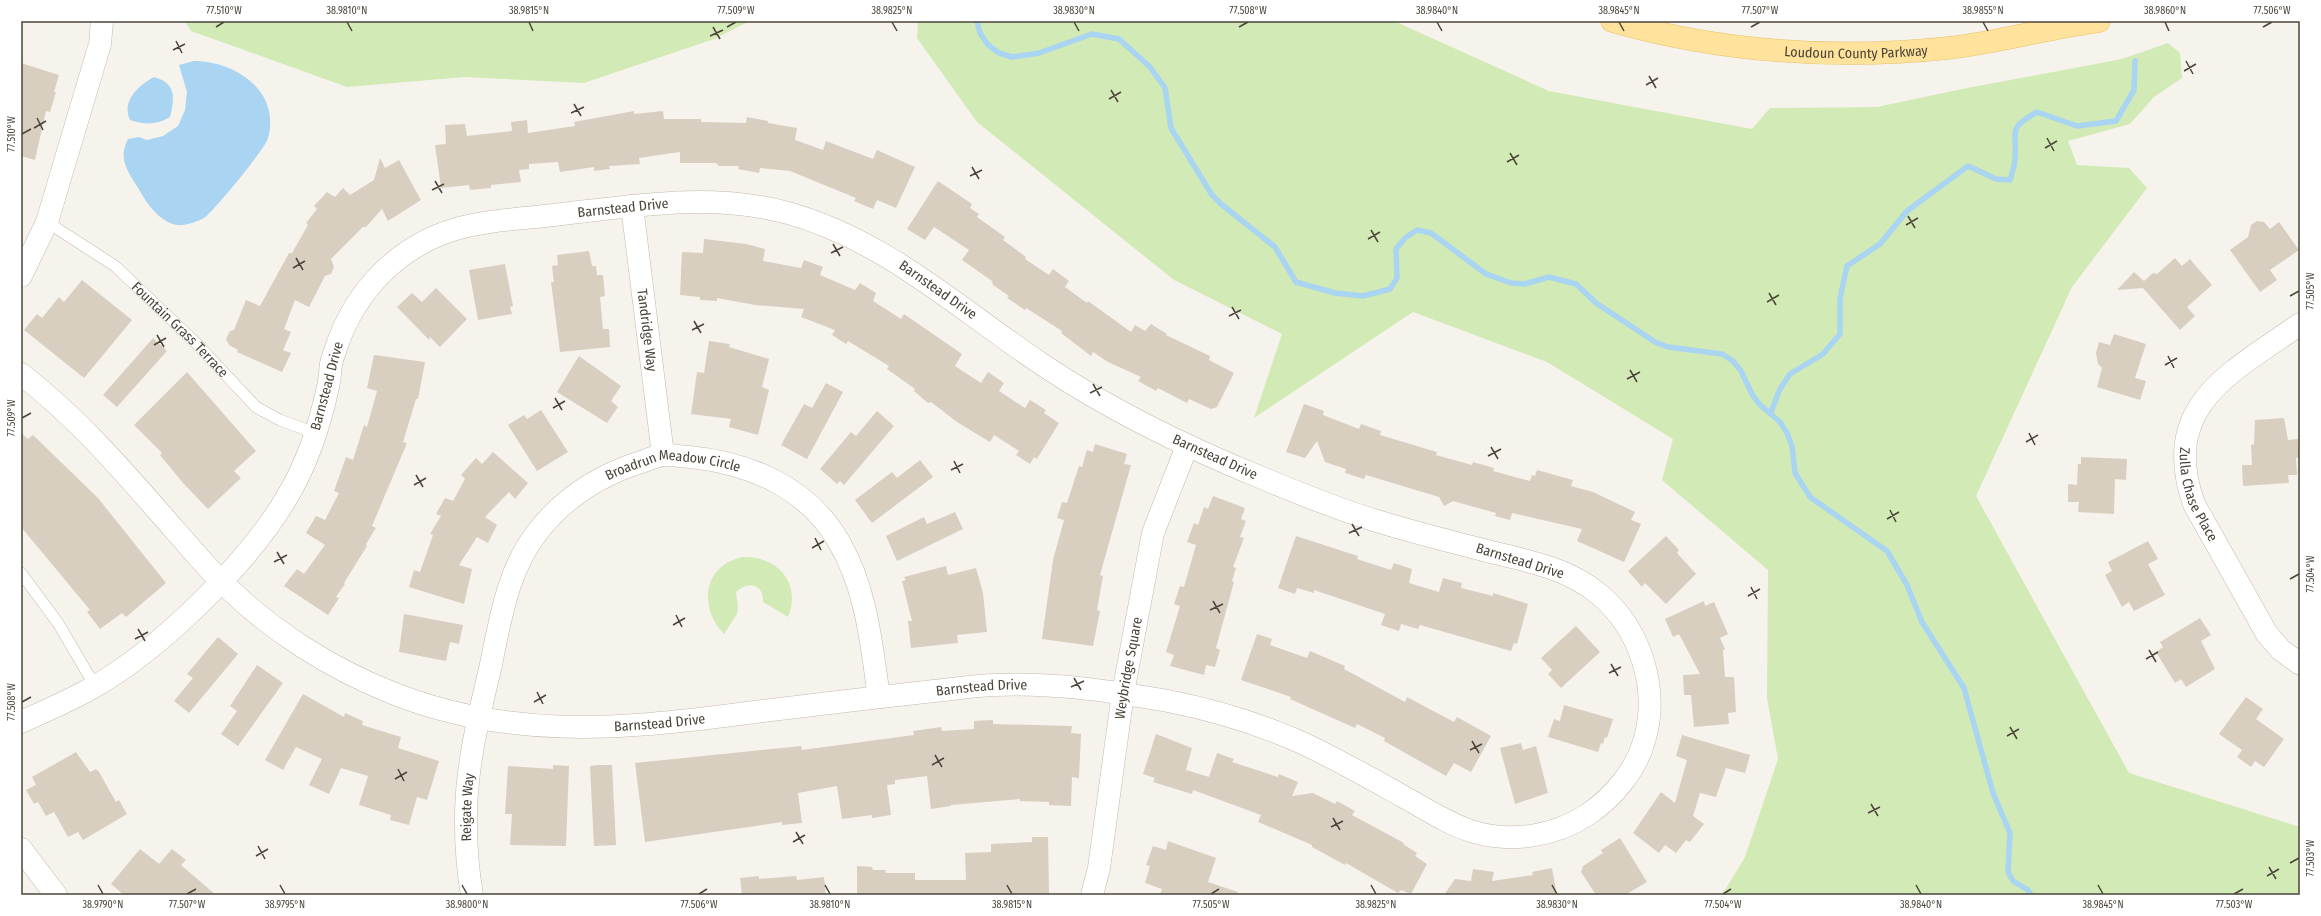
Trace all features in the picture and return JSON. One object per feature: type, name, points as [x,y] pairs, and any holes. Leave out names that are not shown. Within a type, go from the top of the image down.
[{"type":"main road","name":"Loudoun County Parkway","points":[[1612,21],[1664,34],[1757,49],[1847,53],[1890,52],[1954,47],[2099,21]]},
{"type":"street","points":[[21,276],[47,222],[100,44],[102,21]]},
{"type":"street","name":"Barnstead Drive","points":[[21,374],[50,396],[100,444],[220,582],[260,616],[303,646],[348,673],[391,693],[478,720],[551,728],[623,727],[993,685],[1063,685],[1123,693],[1193,706],[1247,720],[1302,743],[1471,831],[1502,836],[1532,836],[1557,830],[1581,820],[1617,788],[1628,773],[1642,750],[1648,726],[1649,700],[1646,668],[1636,642],[1621,617],[1597,592],[1574,577],[1534,562],[1368,519],[1267,480],[1187,446],[1102,401],[1042,365],[892,258],[856,238],[818,223],[751,205],[682,202],[632,206],[467,226],[431,238],[407,252],[369,285],[351,312],[331,360],[327,390],[315,433],[300,474],[285,502],[261,536],[220,582]]},
{"type":"street","name":"Tandridge Way","points":[[632,206],[663,455]]},
{"type":"street","name":"Zulla Chase Place","points":[[2300,324],[2219,382],[2204,399],[2192,419],[2186,441],[2184,463],[2187,484],[2194,504],[2267,634],[2281,650],[2300,664]]},
{"type":"street","name":"Weybridge Square","points":[[1092,895],[1099,868],[1123,693],[1153,533],[1187,446]]},
{"type":"street","name":"Broadrun Meadow Circle","points":[[478,720],[508,592],[518,563],[537,532],[572,496],[594,481],[624,467],[663,455],[725,461],[763,474],[795,494],[818,513],[838,540],[854,570],[865,603],[879,697]]},
{"type":"street","points":[[21,722],[95,686],[136,659],[176,626],[220,582]]},
{"type":"street","name":"Reigate Way","points":[[472,895],[466,822],[478,720]]},
{"type":"street","points":[[21,849],[56,895]]},
{"type":"lane","name":"Fountain Grass Terrace","points":[[47,222],[115,266],[196,342],[256,407],[280,420],[315,433]]},
{"type":"lane","points":[[21,574],[58,623],[95,686]]},
{"type":"green space","points":[[185,21],[750,21],[714,39],[584,83],[465,77],[347,87],[191,31]]},
{"type":"green space","points":[[918,21],[1394,21],[1549,91],[1752,129],[1770,108],[1877,107],[1962,89],[2122,59],[2168,43],[2180,53],[2182,78],[2154,97],[2130,124],[2068,141],[2077,165],[2129,168],[2147,188],[2072,287],[1976,496],[2129,773],[2300,827],[2300,895],[1722,895],[1745,857],[1778,759],[1767,698],[1768,570],[1662,480],[1673,439],[1547,362],[1413,312],[1254,418],[1282,334],[1174,280],[977,122],[917,38]]},
{"type":"green space","points":[[743,557],[766,561],[784,574],[792,593],[791,605],[788,617],[763,602],[763,596],[758,588],[750,585],[745,586],[736,592],[738,607],[737,614],[724,634],[710,612],[708,600],[709,588],[713,578],[720,569],[730,561]]},
{"type":"water","points":[[194,61],[210,62],[225,67],[239,73],[252,82],[261,93],[268,107],[270,121],[268,138],[265,144],[239,180],[218,204],[202,219],[185,225],[176,225],[163,219],[147,203],[128,172],[124,160],[124,153],[128,139],[139,137],[147,140],[163,136],[178,126],[185,110],[187,92],[179,65]]},
{"type":"water","points":[[154,77],[166,83],[172,92],[173,103],[170,117],[155,123],[141,123],[130,120],[128,106],[133,94],[143,84]]},
{"type":"building","points":[[21,63],[59,75],[50,112],[46,111],[35,160],[21,156]]},
{"type":"building","points":[[634,111],[634,114],[663,111],[664,119],[701,119],[701,122],[746,123],[747,117],[768,121],[768,123],[797,128],[795,140],[823,150],[826,141],[873,159],[877,150],[915,167],[896,208],[877,200],[873,209],[854,201],[856,198],[790,171],[760,168],[759,173],[738,169],[739,166],[719,166],[716,163],[680,163],[680,152],[639,158],[640,164],[609,166],[610,169],[594,171],[594,167],[560,172],[558,162],[529,164],[529,169],[519,170],[521,182],[491,185],[491,188],[470,190],[469,185],[441,188],[435,145],[446,144],[445,125],[465,124],[467,136],[512,131],[511,122],[527,120],[528,133],[575,126],[574,122]]},
{"type":"building","points":[[380,158],[385,168],[399,160],[421,200],[388,221],[382,209],[366,227],[363,227],[331,259],[334,267],[331,274],[325,276],[309,307],[295,300],[284,329],[291,332],[283,350],[291,353],[282,372],[237,352],[238,350],[229,345],[226,339],[230,331],[234,330],[246,300],[260,306],[289,253],[292,253],[308,225],[306,223],[317,209],[314,206],[327,192],[335,197],[343,188],[350,195],[374,180]]},
{"type":"building","points":[[938,181],[972,204],[970,208],[979,214],[977,217],[1005,237],[1003,240],[1026,257],[1025,259],[1049,275],[1053,269],[1069,281],[1065,287],[1087,303],[1088,301],[1131,332],[1135,325],[1145,331],[1151,324],[1167,334],[1166,335],[1210,356],[1209,360],[1234,373],[1217,407],[1211,409],[1189,399],[1187,403],[1158,388],[1156,391],[1138,381],[1141,377],[1108,362],[1093,352],[1091,356],[1061,333],[1062,331],[1026,308],[1025,310],[1007,298],[1009,296],[993,285],[992,281],[962,260],[969,250],[934,227],[925,240],[907,229]]},
{"type":"building","points":[[2257,221],[2264,222],[2270,229],[2279,222],[2299,250],[2270,270],[2277,280],[2260,292],[2230,250],[2248,237],[2251,225]]},
{"type":"building","points":[[704,239],[746,244],[765,249],[763,261],[801,268],[804,260],[823,267],[820,275],[855,290],[860,283],[876,293],[873,301],[901,319],[904,314],[962,354],[955,366],[981,383],[988,372],[1004,383],[999,391],[1025,408],[1030,400],[1046,410],[1044,413],[1059,423],[1037,459],[1034,457],[1030,464],[1016,455],[1019,451],[994,435],[990,442],[957,422],[931,402],[928,403],[914,391],[915,389],[887,369],[889,366],[848,341],[846,344],[832,335],[835,330],[801,317],[804,309],[755,305],[717,298],[717,301],[700,300],[700,297],[680,295],[682,252],[703,253]]},
{"type":"building","points":[[589,251],[592,266],[596,266],[597,275],[603,275],[605,296],[600,297],[603,329],[609,329],[610,347],[560,352],[551,282],[554,282],[552,266],[558,265],[557,255]]},
{"type":"building","points":[[2175,258],[2182,266],[2190,259],[2212,285],[2187,307],[2195,316],[2180,330],[2143,288],[2117,290],[2134,272],[2144,281],[2153,273],[2157,274]]},
{"type":"building","points":[[505,264],[513,306],[510,307],[512,314],[478,320],[469,270]]},
{"type":"building","points":[[82,280],[132,320],[84,378],[24,330],[37,314],[42,318],[59,297],[64,302]]},
{"type":"building","points":[[436,288],[467,319],[440,347],[430,337],[429,340],[397,307],[412,293],[422,302]]},
{"type":"building","points":[[2114,334],[2146,344],[2135,378],[2146,381],[2140,400],[2097,387],[2102,368],[2098,364],[2096,353],[2099,342],[2110,345]]},
{"type":"building","points":[[153,338],[167,351],[117,407],[103,395]]},
{"type":"building","points":[[709,341],[730,344],[729,347],[769,359],[762,387],[769,390],[758,435],[729,427],[731,419],[691,414],[697,372],[704,373]]},
{"type":"building","points":[[374,355],[425,362],[418,399],[416,399],[403,442],[407,443],[372,526],[376,528],[366,544],[367,546],[344,583],[345,584],[336,597],[339,598],[328,615],[284,586],[297,569],[304,574],[325,545],[306,533],[316,516],[325,520],[339,493],[334,491],[346,457],[353,460],[364,425],[367,427],[377,391],[367,388]]},
{"type":"building","points":[[579,356],[621,386],[611,401],[618,407],[607,423],[557,392]]},
{"type":"building","points":[[187,372],[256,451],[234,471],[241,478],[208,509],[183,483],[160,455],[162,453],[134,425]]},
{"type":"building","points":[[826,383],[843,392],[807,459],[781,445],[804,404],[812,408]]},
{"type":"building","points":[[1304,404],[1324,411],[1323,415],[1359,429],[1361,424],[1381,431],[1380,435],[1437,452],[1436,455],[1472,465],[1473,462],[1494,468],[1493,471],[1530,481],[1532,475],[1535,476],[1537,470],[1573,480],[1571,486],[1593,492],[1635,512],[1631,520],[1641,524],[1624,562],[1577,541],[1582,529],[1512,513],[1510,520],[1495,516],[1496,513],[1453,501],[1444,506],[1439,497],[1366,475],[1364,479],[1345,473],[1346,469],[1325,462],[1317,441],[1305,458],[1286,452]]},
{"type":"building","points":[[541,410],[568,452],[537,471],[508,425],[524,415],[527,419]]},
{"type":"building","points":[[877,411],[894,426],[844,485],[840,481],[837,484],[820,469],[851,432],[856,436]]},
{"type":"building","points":[[2284,418],[2288,440],[2298,439],[2300,457],[2296,458],[2297,475],[2288,475],[2289,483],[2243,486],[2242,465],[2252,465],[2251,445],[2254,444],[2255,420]]},
{"type":"building","points":[[21,433],[28,439],[33,435],[98,498],[166,583],[126,617],[122,613],[100,629],[87,612],[90,610],[21,527]]},
{"type":"building","points":[[1095,444],[1127,454],[1124,464],[1131,465],[1100,575],[1103,576],[1097,610],[1100,611],[1093,646],[1042,639],[1053,560],[1064,520],[1057,518],[1062,502],[1067,503],[1079,466],[1082,467],[1087,450],[1093,452]]},
{"type":"building","points":[[493,452],[528,483],[515,499],[509,492],[485,517],[497,525],[488,543],[477,537],[459,565],[472,569],[464,604],[409,587],[414,570],[420,572],[433,535],[430,534],[441,516],[436,514],[445,498],[453,501],[465,479],[461,475],[476,458],[482,464]]},
{"type":"building","points":[[2081,457],[2127,459],[2126,480],[2115,479],[2114,514],[2078,512],[2079,502],[2068,502],[2068,484],[2077,485],[2078,464],[2081,464]]},
{"type":"building","points":[[920,460],[933,477],[872,523],[855,500],[892,472],[897,478]]},
{"type":"building","points":[[1213,496],[1245,508],[1241,519],[1246,521],[1240,537],[1244,538],[1233,567],[1236,568],[1232,581],[1234,582],[1216,648],[1220,650],[1215,667],[1206,665],[1204,675],[1170,666],[1174,655],[1166,652],[1180,606],[1174,604],[1180,586],[1184,587],[1196,545],[1187,542],[1194,523],[1198,525],[1204,507],[1208,509]]},
{"type":"building","points":[[955,512],[963,529],[897,561],[886,536],[924,517],[927,524]]},
{"type":"building","points":[[1296,536],[1358,556],[1357,559],[1391,570],[1394,563],[1412,569],[1409,583],[1439,592],[1443,578],[1462,583],[1461,588],[1493,596],[1493,593],[1528,604],[1517,644],[1514,643],[1511,651],[1420,625],[1418,629],[1401,624],[1399,631],[1381,625],[1385,614],[1314,590],[1314,593],[1297,588],[1295,594],[1278,588]]},
{"type":"building","points":[[1666,536],[1679,550],[1677,553],[1696,574],[1666,604],[1645,583],[1642,587],[1628,571]]},
{"type":"building","points":[[2148,541],[2158,559],[2148,564],[2165,595],[2134,611],[2129,602],[2122,607],[2105,575],[2112,571],[2108,562]]},
{"type":"building","points":[[946,566],[948,575],[976,568],[983,593],[987,632],[957,635],[958,643],[911,648],[908,621],[912,621],[902,581],[906,580],[904,577]]},
{"type":"building","points":[[1704,601],[1705,606],[1714,602],[1728,634],[1720,638],[1725,649],[1723,650],[1725,677],[1734,677],[1736,712],[1728,713],[1729,724],[1694,727],[1691,695],[1684,695],[1683,675],[1700,674],[1679,634],[1673,637],[1665,619]]},
{"type":"building","points":[[404,614],[463,625],[459,644],[450,642],[446,661],[399,652]]},
{"type":"building","points":[[2200,618],[2211,635],[2201,641],[2215,669],[2186,687],[2181,679],[2175,683],[2156,652],[2163,647],[2160,642]]},
{"type":"building","points":[[1576,626],[1600,652],[1561,688],[1548,674],[1552,670],[1541,658]]},
{"type":"building","points":[[1257,634],[1272,639],[1270,645],[1307,658],[1310,651],[1345,666],[1344,669],[1405,702],[1407,697],[1454,722],[1457,717],[1491,736],[1471,772],[1454,763],[1446,776],[1384,741],[1385,738],[1357,724],[1355,728],[1290,699],[1291,697],[1241,680]]},
{"type":"building","points":[[218,637],[238,654],[189,713],[174,701],[193,678],[187,674]]},
{"type":"building","points":[[257,665],[283,683],[238,746],[221,734],[237,711],[230,706]]},
{"type":"building","points":[[303,694],[344,717],[345,713],[363,721],[362,725],[401,737],[398,748],[439,761],[427,800],[417,797],[409,825],[390,820],[391,815],[359,805],[368,776],[341,768],[329,794],[309,785],[322,759],[296,747],[283,770],[265,760]]},
{"type":"building","points":[[2246,697],[2263,709],[2256,719],[2284,739],[2264,767],[2255,761],[2251,767],[2237,757],[2242,750],[2219,734]]},
{"type":"building","points":[[1564,705],[1613,719],[1607,738],[1605,737],[1603,744],[1601,743],[1598,752],[1548,737],[1554,719],[1560,721]]},
{"type":"building","points":[[993,720],[993,724],[1072,726],[1071,733],[1081,734],[1079,778],[1072,777],[1071,806],[1049,805],[1049,802],[1020,801],[1020,799],[951,805],[931,809],[927,776],[895,780],[895,784],[887,785],[891,815],[872,818],[872,815],[842,819],[837,786],[798,793],[802,823],[782,825],[782,822],[645,842],[635,763],[801,746],[802,750],[914,735],[913,731],[941,727],[942,731],[974,729],[974,721]]},
{"type":"building","points":[[1156,734],[1192,748],[1186,770],[1209,777],[1217,753],[1234,759],[1232,762],[1278,777],[1279,774],[1298,782],[1292,796],[1313,793],[1335,804],[1337,801],[1355,811],[1352,815],[1404,843],[1403,844],[1417,853],[1415,856],[1427,864],[1411,894],[1401,890],[1398,893],[1346,863],[1345,865],[1312,847],[1312,845],[1258,822],[1261,815],[1193,790],[1192,794],[1153,782],[1155,778],[1143,774]]},
{"type":"building","points":[[1682,735],[1750,755],[1745,773],[1726,768],[1716,797],[1700,793],[1693,816],[1704,824],[1690,842],[1686,840],[1676,853],[1665,845],[1659,853],[1633,833],[1661,792],[1675,803],[1687,760],[1676,756]]},
{"type":"building","points":[[1521,743],[1523,750],[1536,746],[1548,793],[1515,804],[1500,748]]},
{"type":"building","points":[[76,752],[90,772],[96,769],[99,772],[116,802],[119,800],[127,814],[83,840],[78,832],[68,837],[54,812],[46,816],[38,802],[34,804],[26,790],[36,785],[32,777]]},
{"type":"building","points":[[553,765],[569,766],[566,846],[510,845],[512,814],[505,814],[508,766],[553,769]]},
{"type":"building","points":[[612,765],[616,845],[594,846],[590,766]]},
{"type":"building","points":[[1032,837],[1048,837],[1049,895],[857,895],[857,866],[872,867],[873,870],[885,870],[886,873],[915,873],[915,880],[966,880],[965,853],[991,852],[991,844],[1032,842]]},
{"type":"building","points":[[1620,838],[1647,882],[1625,895],[1596,895],[1581,872],[1583,866],[1603,853],[1601,850]]},
{"type":"building","points":[[1168,841],[1216,858],[1208,882],[1238,892],[1237,895],[1160,895],[1162,889],[1145,883],[1150,866],[1146,865],[1153,846],[1166,850]]},
{"type":"building","points":[[140,849],[159,864],[172,849],[186,860],[181,865],[216,895],[124,895],[111,884]]},
{"type":"building","points":[[1552,868],[1557,895],[1444,895],[1455,879],[1471,881],[1473,869],[1494,872],[1492,881],[1533,875],[1532,872]]},
{"type":"building","points":[[759,876],[759,879],[796,876],[797,880],[824,877],[826,895],[742,895],[740,878]]},
{"type":"waterway","points":[[977,21],[980,33],[988,45],[999,53],[1012,57],[1039,53],[1092,34],[1119,39],[1150,67],[1165,88],[1171,128],[1212,195],[1221,204],[1275,247],[1296,282],[1335,293],[1363,296],[1390,289],[1397,278],[1396,249],[1405,238],[1417,230],[1431,233],[1486,274],[1511,283],[1525,284],[1549,277],[1576,284],[1596,303],[1655,342],[1668,347],[1722,354],[1733,361],[1741,371],[1752,394],[1759,404],[1780,422],[1787,433],[1792,446],[1795,473],[1810,497],[1887,551],[1907,585],[1922,622],[1964,688],[1993,793],[2010,833],[2008,872],[2013,881],[2028,890],[2031,895]]},
{"type":"waterway","points":[[1771,412],[1780,389],[1790,374],[1823,354],[1840,334],[1840,298],[1847,266],[1880,244],[1907,211],[1968,166],[1996,179],[2010,180],[2015,161],[2015,136],[2017,127],[2021,122],[2037,112],[2077,126],[2116,121],[2134,90],[2135,61]]}]
